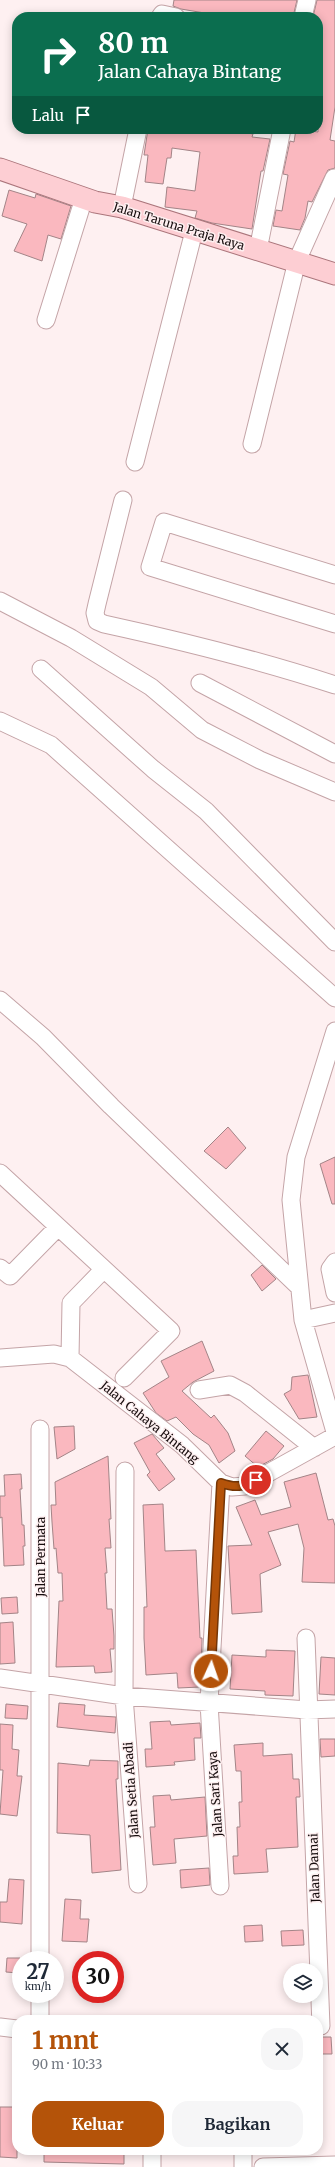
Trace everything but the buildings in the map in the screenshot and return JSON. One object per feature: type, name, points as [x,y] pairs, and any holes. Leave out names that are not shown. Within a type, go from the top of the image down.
[{"type":"main road","name":"Jalan Taruna Praja Raya","points":[[0,169],[84,198],[122,207],[194,231],[297,261],[335,274]]},
{"type":"street","points":[[304,12],[307,0]]},
{"type":"street","points":[[122,207],[137,134]]},
{"type":"street","points":[[258,250],[281,134]]},
{"type":"street","points":[[252,444],[297,261],[334,178]]},
{"type":"street","points":[[46,320],[84,198]]},
{"type":"street","points":[[135,462],[194,231]]},
{"type":"street","points":[[123,500],[95,613],[97,621],[104,624],[198,645],[266,663],[335,685]]},
{"type":"street","points":[[335,575],[164,522],[150,567],[335,624]]},
{"type":"street","points":[[0,601],[71,638],[151,687],[202,730],[260,760],[335,792]]},
{"type":"street","points":[[41,669],[153,769],[206,811],[335,942]]},
{"type":"street","points":[[200,682],[335,754]]},
{"type":"street","points":[[0,721],[51,745],[335,998]]},
{"type":"street","points":[[0,1000],[43,1037],[111,1106],[298,1286]]},
{"type":"street","points":[[335,1031],[296,1157],[292,1178],[291,1200],[298,1286],[303,1320],[335,1432]]},
{"type":"street","points":[[0,1173],[171,1331],[124,1378]]},
{"type":"street","points":[[0,1268],[10,1276],[58,1227]]},
{"type":"street","points":[[335,1262],[330,1269],[335,1293]]},
{"type":"street","points":[[70,1358],[71,1303],[104,1270]]},
{"type":"street","points":[[303,1320],[335,1313]]},
{"type":"street","name":"Jalan Cahaya Bintang","points":[[0,1358],[54,1354],[70,1358],[182,1446],[221,1483]]},
{"type":"street","points":[[199,1390],[230,1385],[245,1393],[314,1448]]},
{"type":"street","name":"Jalan Permata","points":[[40,1430],[40,1951]]},
{"type":"street","points":[[221,1483],[232,1487],[245,1486],[335,1436]]},
{"type":"street","name":"Jalan Setia Abadi","points":[[125,1471],[124,1696],[138,1884]]},
{"type":"street","name":"Jalan Sari Kaya","points":[[220,1886],[209,1703],[221,1483]]},
{"type":"street","name":"Jalan Damai","points":[[306,1638],[307,1710],[325,2025]]},
{"type":"street","points":[[0,1678],[124,1696],[307,1710],[335,1709]]},
{"type":"street","points":[[40,2003],[40,2015]]},
{"type":"street","points":[[0,2027],[12,2028]]},
{"type":"street","points":[[152,2155],[152,2167]]},
{"type":"street","points":[[243,2155],[243,2167]]},
{"type":"street","points":[[263,2167],[335,2165]]},
{"type":"route","points":[[211,1671],[221,1483],[232,1487],[245,1486],[256,1480]]}]
